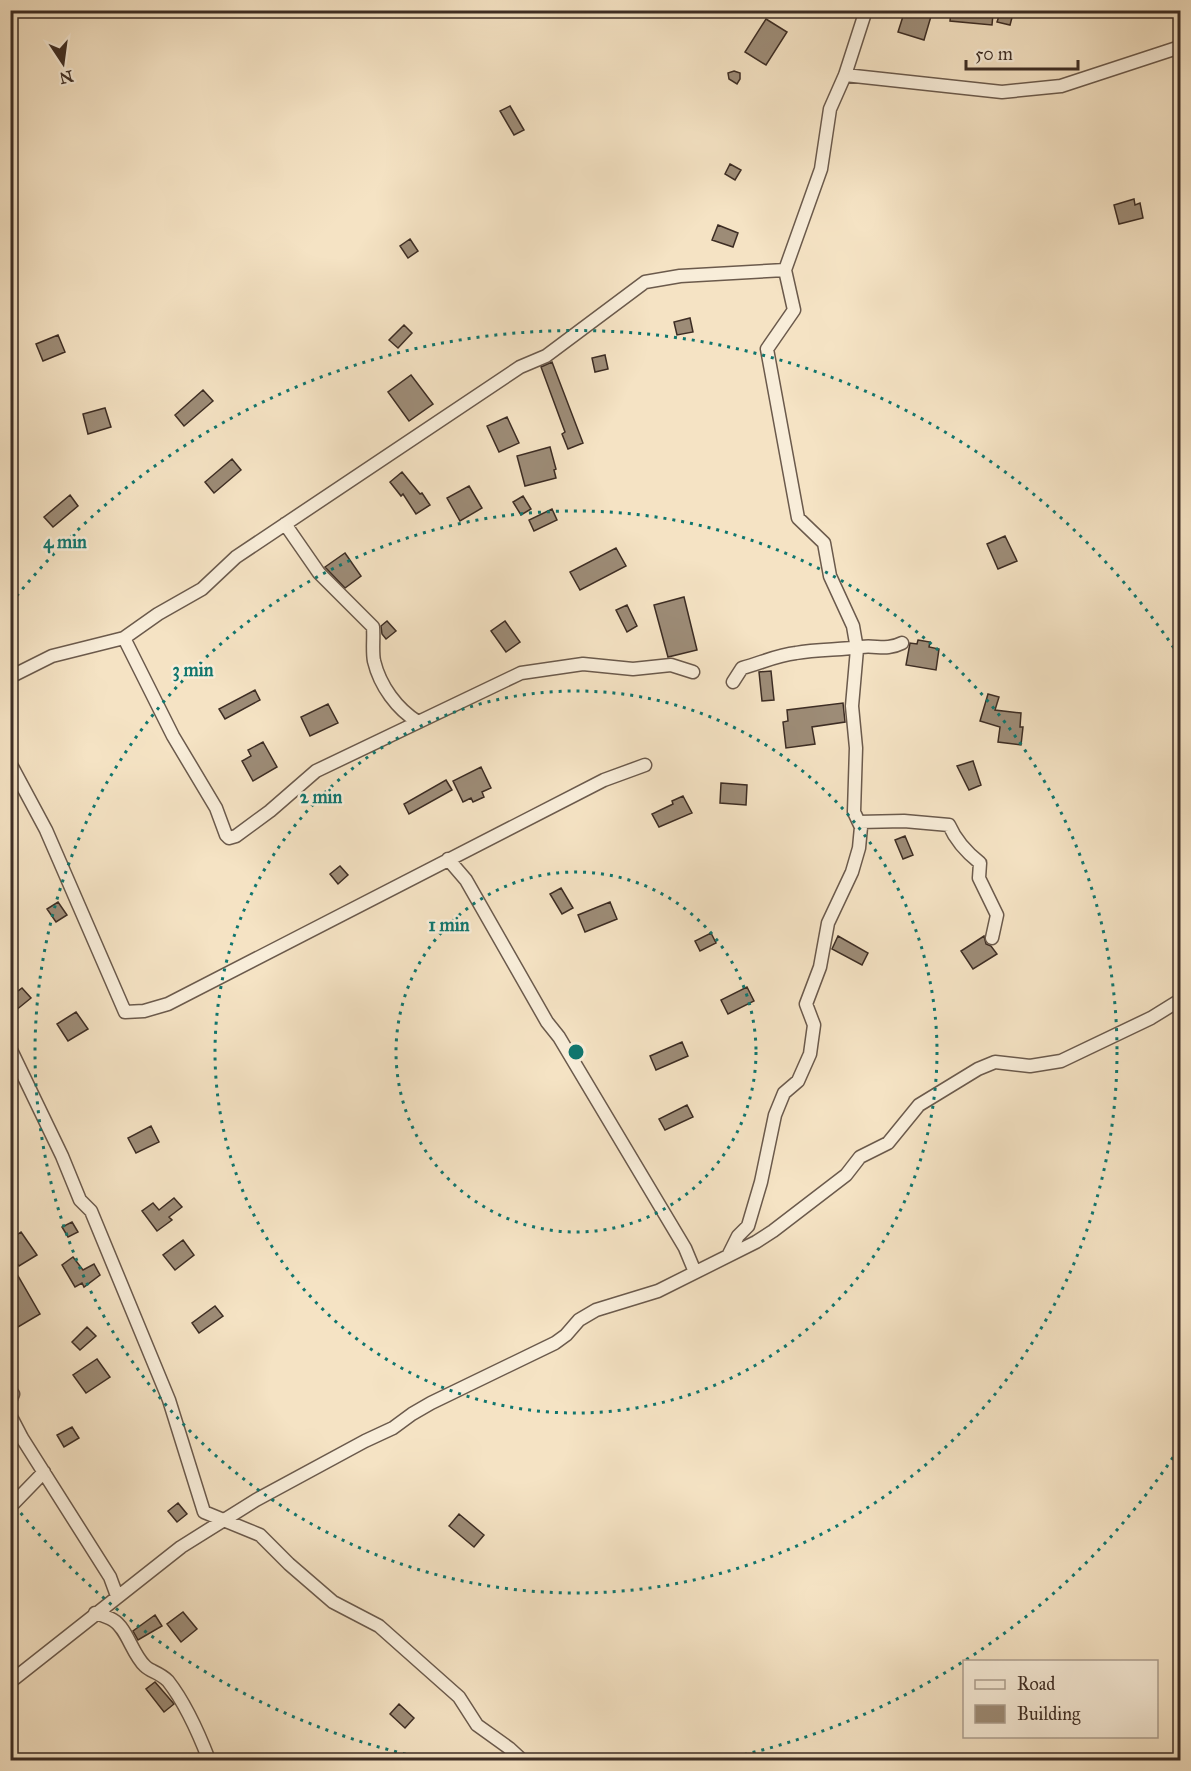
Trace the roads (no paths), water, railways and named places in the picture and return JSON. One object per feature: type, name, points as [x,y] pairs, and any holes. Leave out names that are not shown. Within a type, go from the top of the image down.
[{"type":"street","points":[[729,1254],[738,1236],[748,1226],[752,1214],[775,1115],[784,1093],[798,1081],[810,1054],[814,1025],[806,1004],[820,967],[828,923],[856,860],[861,827],[854,812],[856,748],[852,706],[857,649],[853,626],[830,576],[824,543],[798,518],[767,349],[794,310],[785,270],[821,169],[830,110],[845,75],[866,10]]},
{"type":"street","points":[[845,75],[1002,92],[1061,86],[1180,47]]},
{"type":"street","points":[[10,677],[52,656],[124,638],[158,614],[202,590],[236,557],[520,367],[546,356],[645,282],[680,276],[785,270]]},
{"type":"street","points":[[285,524],[319,573],[373,627],[374,660],[381,679],[389,695],[404,713],[418,722]]},
{"type":"street","points":[[124,638],[173,736],[216,808],[229,838],[236,836],[270,812],[316,771],[521,673],[583,664],[633,669],[671,665],[693,672]]},
{"type":"street","points":[[733,682],[742,668],[759,664],[773,657],[798,652],[861,647],[892,648],[902,643]]},
{"type":"street","points":[[10,763],[46,830],[125,1012],[144,1011],[168,1004],[604,780],[645,765]]},
{"type":"street","points":[[859,822],[904,821],[949,825],[954,837],[967,854],[980,863],[979,878],[997,915],[992,938]]},
{"type":"street","points":[[448,859],[466,880],[547,1022],[559,1037],[685,1248],[695,1272]]},
{"type":"street","points":[[10,1682],[181,1547],[224,1520],[365,1441],[393,1428],[431,1403],[555,1343],[566,1335],[579,1320],[596,1310],[657,1291],[756,1242],[846,1174],[860,1157],[888,1143],[919,1105],[978,1069],[995,1062],[1030,1066],[1061,1060],[1151,1018],[1180,1000]]},
{"type":"street","points":[[10,1048],[81,1200],[91,1211],[169,1400],[204,1512],[260,1535],[333,1602],[379,1626],[459,1697],[477,1725],[509,1748],[522,1761]]},
{"type":"street","points":[[10,1415],[14,1425],[110,1577],[117,1596]]},
{"type":"street","points":[[10,1507],[44,1472]]},
{"type":"street","points":[[95,1613],[113,1620],[122,1629],[130,1646],[146,1667],[158,1672],[168,1682],[194,1724],[209,1761]]}]
